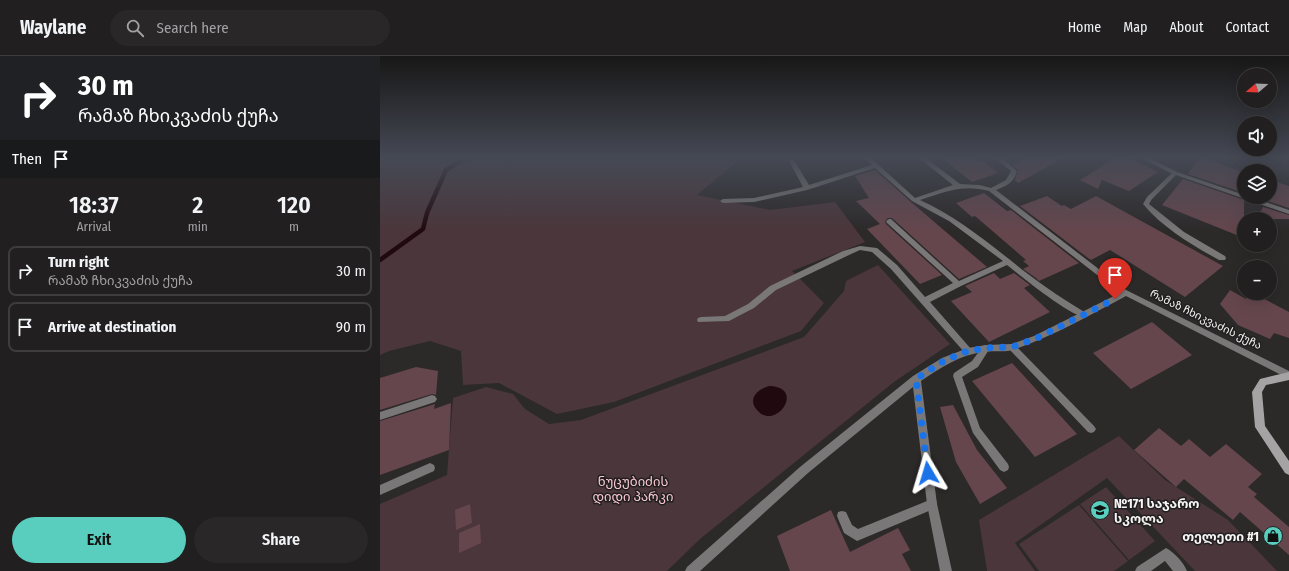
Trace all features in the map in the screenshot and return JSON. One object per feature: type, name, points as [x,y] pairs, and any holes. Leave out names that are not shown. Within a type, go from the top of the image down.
[{"type":"street","points":[[804,182],[807,188]]},
{"type":"street","points":[[723,201],[754,200],[807,188],[825,182]]},
{"type":"street","points":[[893,182],[914,200],[937,211],[1000,255],[1059,301],[1083,315]]},
{"type":"street","points":[[953,182],[958,186]]},
{"type":"street","points":[[914,200],[958,186],[990,190],[1004,186],[1008,182]]},
{"type":"street","points":[[1166,182],[1146,204],[1156,214],[1196,245],[1222,258]]},
{"type":"street","points":[[1201,182],[1237,194]]},
{"type":"street","name":"რამაზ ჩხიკვაძის ქუჩა","points":[[990,190],[1126,293],[1289,376]]},
{"type":"street","points":[[1266,204],[1289,212]]},
{"type":"street","points":[[889,221],[958,284]]},
{"type":"street","points":[[700,320],[726,319],[751,306],[773,288],[834,258],[860,248],[874,250],[894,267],[968,351]]},
{"type":"street","points":[[925,301],[958,284],[1008,262]]},
{"type":"street","points":[[691,571],[804,470],[916,379],[945,360],[968,351],[986,348],[1012,347],[1037,338],[1126,293]]},
{"type":"street","points":[[1012,347],[1091,428]]},
{"type":"street","points":[[986,348],[975,364],[957,376],[976,430],[1004,467]]},
{"type":"street","name":"რამაზ ჩხიკვაძის ქუჩა","points":[[1289,376],[1263,382],[1257,392],[1260,426],[1289,470]]},
{"type":"street","points":[[916,379],[932,504],[946,571]]},
{"type":"street","points":[[380,416],[432,399]]},
{"type":"street","points":[[380,490],[430,468]]},
{"type":"street","points":[[842,516],[848,529],[857,535],[932,504]]},
{"type":"street","points":[[1141,571],[1166,554],[1181,571]]},
{"type":"green space","points":[[380,182],[712,182],[697,195],[770,210],[835,202],[865,242],[792,271],[824,303],[801,331],[614,402],[557,414],[499,383],[463,385],[461,351],[430,341],[389,351],[380,355]]},
{"type":"green space","name":"ნუცუბიძის დიდი პარკი","points":[[878,265],[950,344],[894,382],[700,539],[667,571],[380,571],[380,504],[447,475],[453,398],[486,387],[513,394],[525,409],[549,424],[581,420],[804,337],[844,291],[846,281]]},
{"type":"green space","points":[[1119,436],[1165,480],[1228,520],[1277,571],[1195,571],[1107,478],[1015,543],[1035,571],[987,571],[979,520]]},
{"type":"green space","points":[[1106,487],[1155,541],[1129,560],[1080,504]]},
{"type":"green space","points":[[1079,505],[1128,561],[1114,571],[1039,571],[1019,544]]},
{"type":"shaded area","points":[[769,386],[780,388],[786,393],[787,400],[784,407],[772,416],[764,415],[757,410],[753,402],[755,395],[761,389]]},
{"type":"building","points":[[859,182],[889,182],[987,267],[959,279],[892,218],[888,218],[885,221],[886,224],[942,275],[920,284],[867,229],[880,224],[856,201],[869,198]]},
{"type":"building","points":[[1084,182],[1101,182],[1098,189]]},
{"type":"building","points":[[1107,182],[1143,182],[1129,191]]},
{"type":"building","points":[[1181,182],[1192,182],[1237,198],[1237,204],[1244,204],[1244,212],[1237,212],[1237,235],[1162,205]]},
{"type":"building","points":[[1212,182],[1237,182],[1237,191]]},
{"type":"building","points":[[1277,182],[1289,186],[1289,208],[1277,204]]},
{"type":"building","points":[[984,193],[1007,211],[1011,210],[1079,263],[1039,281],[1023,269],[1029,266],[1023,261],[1026,260],[975,216],[972,217],[956,203]]},
{"type":"building","points":[[1047,196],[1062,206],[1064,205],[1071,209],[1096,196],[1223,266],[1185,297],[1110,250],[1091,260],[1020,206]]},
{"type":"building","points":[[1263,207],[1289,215],[1289,219],[1277,219],[1277,212],[1260,212]]},
{"type":"building","points":[[994,273],[1000,279],[1014,273],[1030,285],[1024,288],[1050,312],[989,342],[951,301],[972,292],[965,286]]},
{"type":"building","points":[[1230,290],[1237,294],[1237,300],[1266,300],[1289,312],[1289,338],[1274,333],[1270,339],[1238,325],[1220,304]]},
{"type":"building","points":[[1152,322],[1192,355],[1131,389],[1093,353]]},
{"type":"building","points":[[1012,363],[1077,434],[1035,457],[972,381]]},
{"type":"building","points":[[416,367],[438,371],[436,395],[432,394],[380,410],[380,378]]},
{"type":"building","points":[[451,403],[449,450],[380,475],[380,421],[435,404],[434,409]]},
{"type":"building","points":[[953,405],[977,450],[1007,488],[980,504],[956,462],[940,407]]},
{"type":"building","points":[[1159,428],[1181,446],[1189,439],[1210,457],[1226,444],[1262,474],[1248,487],[1257,494],[1254,497],[1289,527],[1289,555],[1240,512],[1233,520],[1184,479],[1176,487],[1134,450]]},
{"type":"building","points":[[470,504],[472,523],[456,530],[455,510]]},
{"type":"building","points":[[831,510],[850,552],[898,528],[910,550],[902,554],[911,571],[790,571],[777,536]]},
{"type":"building","points":[[480,524],[481,543],[459,553],[459,533]]},
{"type":"waterway","points":[[380,260],[423,229],[427,213],[441,182]]},
{"type":"place","name":"№171 საჯარო სკოლა","points":[[1100,510]]},
{"type":"place","name":"თელეთი #1","points":[[1273,536]]},
{"type":"route","points":[[928,473],[916,379],[945,360],[968,351],[986,348],[1012,347],[1037,338],[1115,299]]}]
